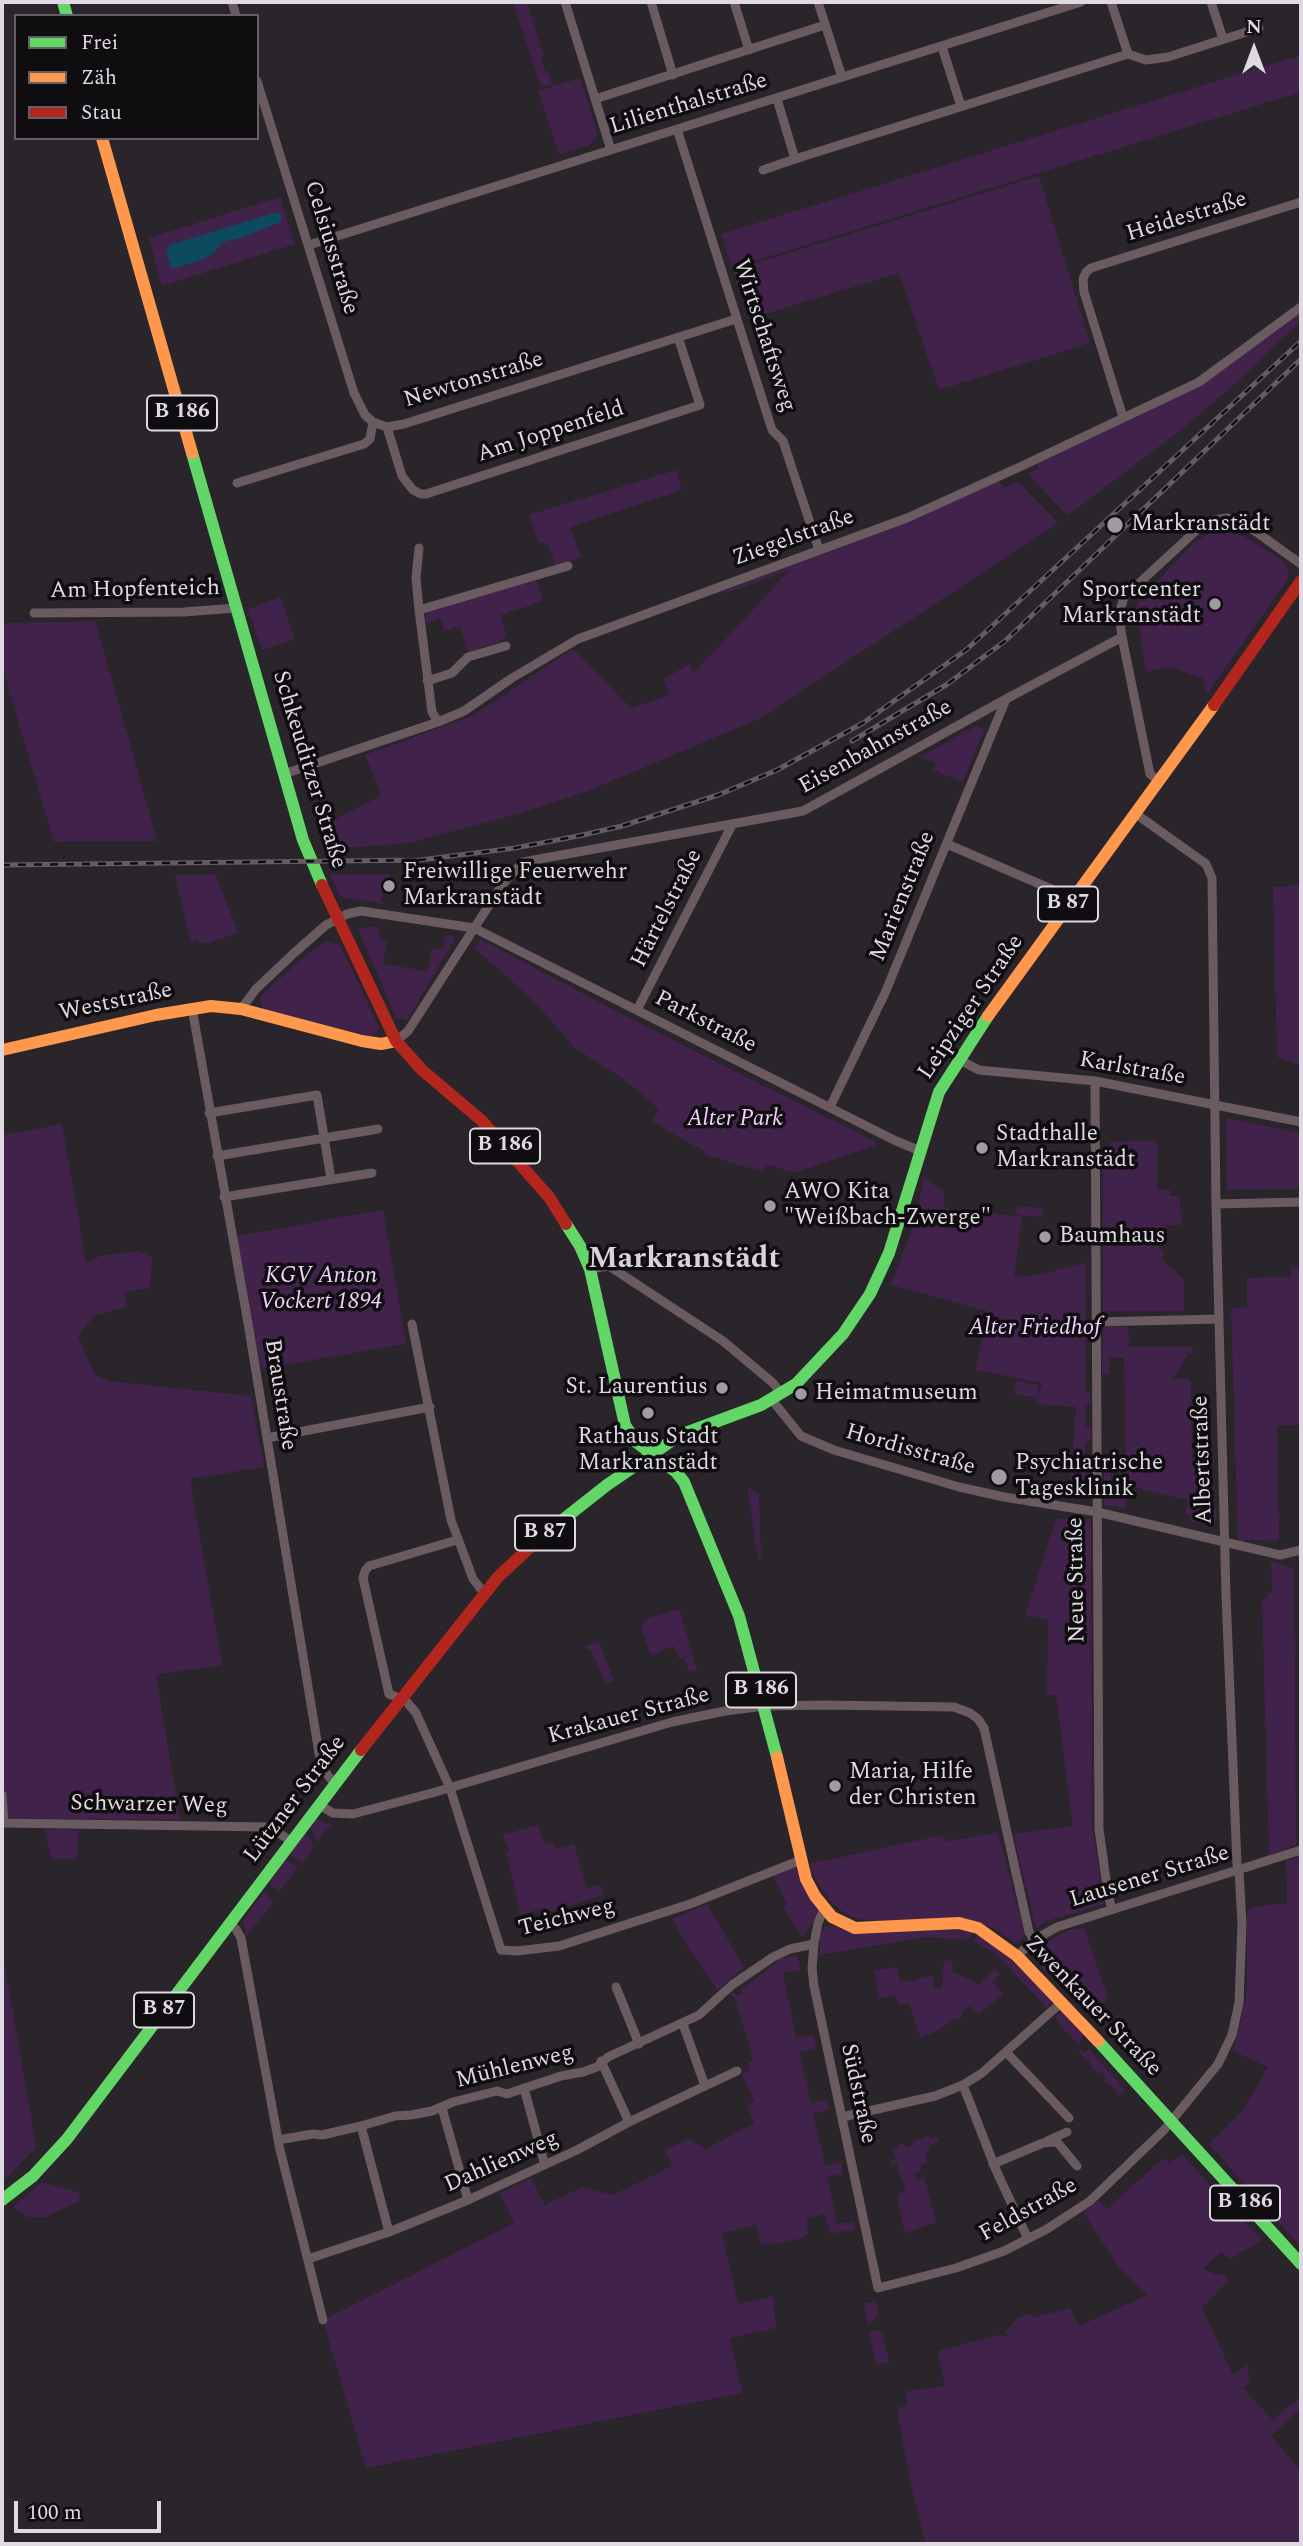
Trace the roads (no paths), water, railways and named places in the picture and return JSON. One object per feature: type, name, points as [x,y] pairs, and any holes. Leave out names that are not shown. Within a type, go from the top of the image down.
[{"type":"main road","name":"Schkeuditzer Straße","points":[[103,140],[303,840],[317,875],[396,1041],[422,1070],[481,1120],[519,1161],[549,1197],[580,1246],[590,1269],[625,1425],[636,1442],[653,1454]]},
{"type":"main road","name":"Leipziger Straße","points":[[653,1454],[680,1435],[777,1397],[801,1381],[843,1334],[870,1294],[889,1253],[939,1092],[958,1059],[1301,581]]},
{"type":"main road","name":"Weststraße","points":[[2,1050],[211,1006],[240,1009],[362,1041],[381,1044],[396,1041]]},
{"type":"main road","name":"Lützner Straße","points":[[2,2200],[33,2176],[67,2139],[399,1699],[484,1593],[551,1528],[653,1454]]},
{"type":"main road","name":"Zwenkauer Straße","points":[[653,1454],[676,1472],[692,1496],[739,1616],[765,1706],[806,1879],[824,1909],[841,1922],[855,1928],[959,1923],[978,1928],[1017,1956],[1301,2264]]},
{"type":"street","points":[[565,2],[611,150]]},
{"type":"street","points":[[651,2],[673,75]]},
{"type":"street","points":[[734,2],[749,50]]},
{"type":"street","points":[[818,2],[842,77]]},
{"type":"street","name":"Lilienthalstraße","points":[[309,245],[1081,2]]},
{"type":"street","points":[[1111,2],[1128,54]]},
{"type":"street","points":[[1211,2],[1223,40]]},
{"type":"street","points":[[595,99],[825,26]]},
{"type":"street","points":[[763,170],[1128,54],[1146,60],[1168,57],[1259,28]]},
{"type":"street","points":[[942,47],[961,106]]},
{"type":"street","name":"Celsiusstraße","points":[[259,87],[354,393],[365,415],[373,422]]},
{"type":"street","points":[[776,99],[796,159]]},
{"type":"street","name":"Wirtschaftsweg","points":[[677,129],[772,430],[783,441],[819,550]]},
{"type":"street","name":"Heidestraße","points":[[1124,418],[1084,292],[1083,279],[1086,272],[1091,268],[1301,202]]},
{"type":"street","name":"Ziegelstraße","points":[[284,774],[464,711],[512,678],[578,639],[907,518],[1199,382],[1301,307]]},
{"type":"street","name":"Newtonstraße","points":[[373,422],[387,427],[404,424],[736,319]]},
{"type":"street","name":"Am Joppenfeld","points":[[387,427],[402,477],[413,490],[426,494],[700,405],[678,337]]},
{"type":"street","points":[[237,482],[363,444],[370,439],[373,422]]},
{"type":"street","points":[[1159,781],[1150,774],[1122,638],[1119,614],[1124,597],[1201,526],[1213,520],[1227,518],[1241,521],[1301,564]]},
{"type":"street","points":[[419,548],[416,578],[419,610],[432,712],[438,722]]},
{"type":"street","points":[[419,610],[568,566]]},
{"type":"street","name":"Am Hopfenteich","points":[[34,612],[184,612],[236,608]]},
{"type":"street","name":"Eisenbahnstraße","points":[[396,1041],[408,1031],[502,885],[523,862],[803,811],[1122,638]]},
{"type":"street","points":[[427,681],[452,673],[468,657],[506,646]]},
{"type":"street","name":"Marienstraße","points":[[830,1107],[885,993],[1006,699]]},
{"type":"street","name":"Albertstraße","points":[[1136,814],[1202,860],[1210,869],[1225,1543],[1234,1808],[1242,1924],[1241,1984],[1232,2035],[1218,2064],[1171,2121]]},
{"type":"street","name":"Härtelstraße","points":[[637,1010],[732,825]]},
{"type":"street","points":[[947,844],[1072,898]]},
{"type":"street","name":"Parkstraße","points":[[339,917],[361,911],[474,928],[920,1151]]},
{"type":"street","points":[[240,1009],[256,989],[293,954],[339,917]]},
{"type":"street","name":"Braustraße","points":[[192,1009],[320,1759],[335,1784]]},
{"type":"street","name":"Karlstraße","points":[[958,1059],[979,1070],[1095,1081],[1301,1122]]},
{"type":"street","name":"Neue Straße","points":[[1095,1081],[1099,1829],[1112,1910]]},
{"type":"street","points":[[209,1113],[317,1095],[331,1179]]},
{"type":"street","points":[[217,1156],[377,1129]]},
{"type":"street","points":[[224,1197],[372,1173]]},
{"type":"street","points":[[1216,1204],[1301,1202]]},
{"type":"street","name":"Hordisstraße","points":[[590,1269],[609,1266],[723,1341],[774,1382],[777,1397],[801,1436],[834,1450],[992,1495],[1097,1512],[1280,1555],[1301,1550]]},
{"type":"street","points":[[1096,1322],[1219,1318]]},
{"type":"street","points":[[412,1324],[457,1541],[473,1579],[484,1593]]},
{"type":"street","points":[[267,1438],[430,1408]]},
{"type":"street","name":"Teichweg","points":[[457,1541],[369,1566],[363,1578],[389,1694],[406,1701],[416,1713],[450,1788],[501,1950],[507,1952],[559,1946],[662,1914],[801,1860]]},
{"type":"street","name":"Krakauer Straße","points":[[319,1805],[334,1813],[354,1814],[672,1722],[725,1710],[765,1706],[921,1706],[964,1710],[978,1719],[984,1728],[1029,1933],[1034,1940]]},
{"type":"street","points":[[2,1795],[3,1823]]},
{"type":"street","name":"Schwarzer Weg","points":[[3,1823],[269,1827],[291,1841]]},
{"type":"street","name":"Lausener Straße","points":[[1017,1956],[1034,1940],[1057,1927],[1301,1850]]},
{"type":"street","name":"Südstraße","points":[[824,1909],[814,1944],[814,1986],[878,2288]]},
{"type":"street","points":[[228,1923],[236,1929],[241,1938],[278,2136],[323,2320]]},
{"type":"street","name":"Mühlenweg","points":[[278,2136],[361,2126],[394,2116],[442,2108],[453,2102],[497,2091],[508,2094],[597,2067],[601,2061],[699,2015],[732,1985],[773,1957],[790,1949],[814,1944]]},
{"type":"street","points":[[616,1987],[639,2044]]},
{"type":"street","points":[[842,2117],[935,2096],[963,2085],[982,2073],[1062,2002]]},
{"type":"street","points":[[682,2024],[705,2086]]},
{"type":"street","points":[[1006,2052],[1069,2118]]},
{"type":"street","points":[[601,2061],[629,2122]]},
{"type":"street","name":"Dahlienweg","points":[[308,2259],[389,2232],[468,2200],[737,2071]]},
{"type":"street","points":[[963,2085],[993,2164],[1028,2239]]},
{"type":"street","points":[[524,2088],[545,2165]]},
{"type":"street","points":[[442,2108],[468,2200]]},
{"type":"street","name":"Feldstraße","points":[[878,2288],[985,2259],[1028,2239],[1096,2196],[1171,2121]]},
{"type":"street","points":[[361,2126],[389,2232]]},
{"type":"street","points":[[993,2164],[1067,2132]]},
{"type":"street","points":[[1043,2143],[1058,2143],[1077,2166]]},
{"type":"water","points":[[277,212],[282,216],[281,222],[223,242],[214,253],[202,260],[172,269],[166,251],[170,245]]},
{"type":"railway","points":[[2,865],[420,860],[515,848],[578,836],[622,826],[718,795],[777,770],[863,723],[966,650],[1301,341]]},
{"type":"railway","points":[[852,741],[946,685],[1005,641],[1301,359]]},
{"type":"place","name":"Markranstädt","points":[[1115,525]]},
{"type":"place","name":"Sportcenter Markranstädt","points":[[1215,604]]},
{"type":"place","name":"Freiwillige Feuerwehr Markranstädt","points":[[389,886]]},
{"type":"place","name":"Stadthalle Markranstädt","points":[[982,1148]]},
{"type":"place","name":"AWO Kita \"Weißbach-Zwerge\"","points":[[770,1206]]},
{"type":"place","name":"Baumhaus","points":[[1045,1237]]},
{"type":"place","name":"St. Laurentius","points":[[722,1388]]},
{"type":"place","name":"Heimatmuseum","points":[[801,1394]]},
{"type":"place","name":"Rathaus Stadt Markranstädt","points":[[648,1413]]},
{"type":"place","name":"Psychiatrische Tagesklinik","points":[[999,1477]]},
{"type":"place","name":"Maria, Hilfe der Christen","points":[[835,1786]]},
{"type":"district","name":"Markranstädt","points":[[684,1261]]},
{"type":"park label","name":"Alter Park","points":[[735,1120]]},
{"type":"park label","name":"KGV Anton Vockert 1894","points":[[321,1290]]},
{"type":"park label","name":"Alter Friedhof","points":[[1035,1329]]}]
